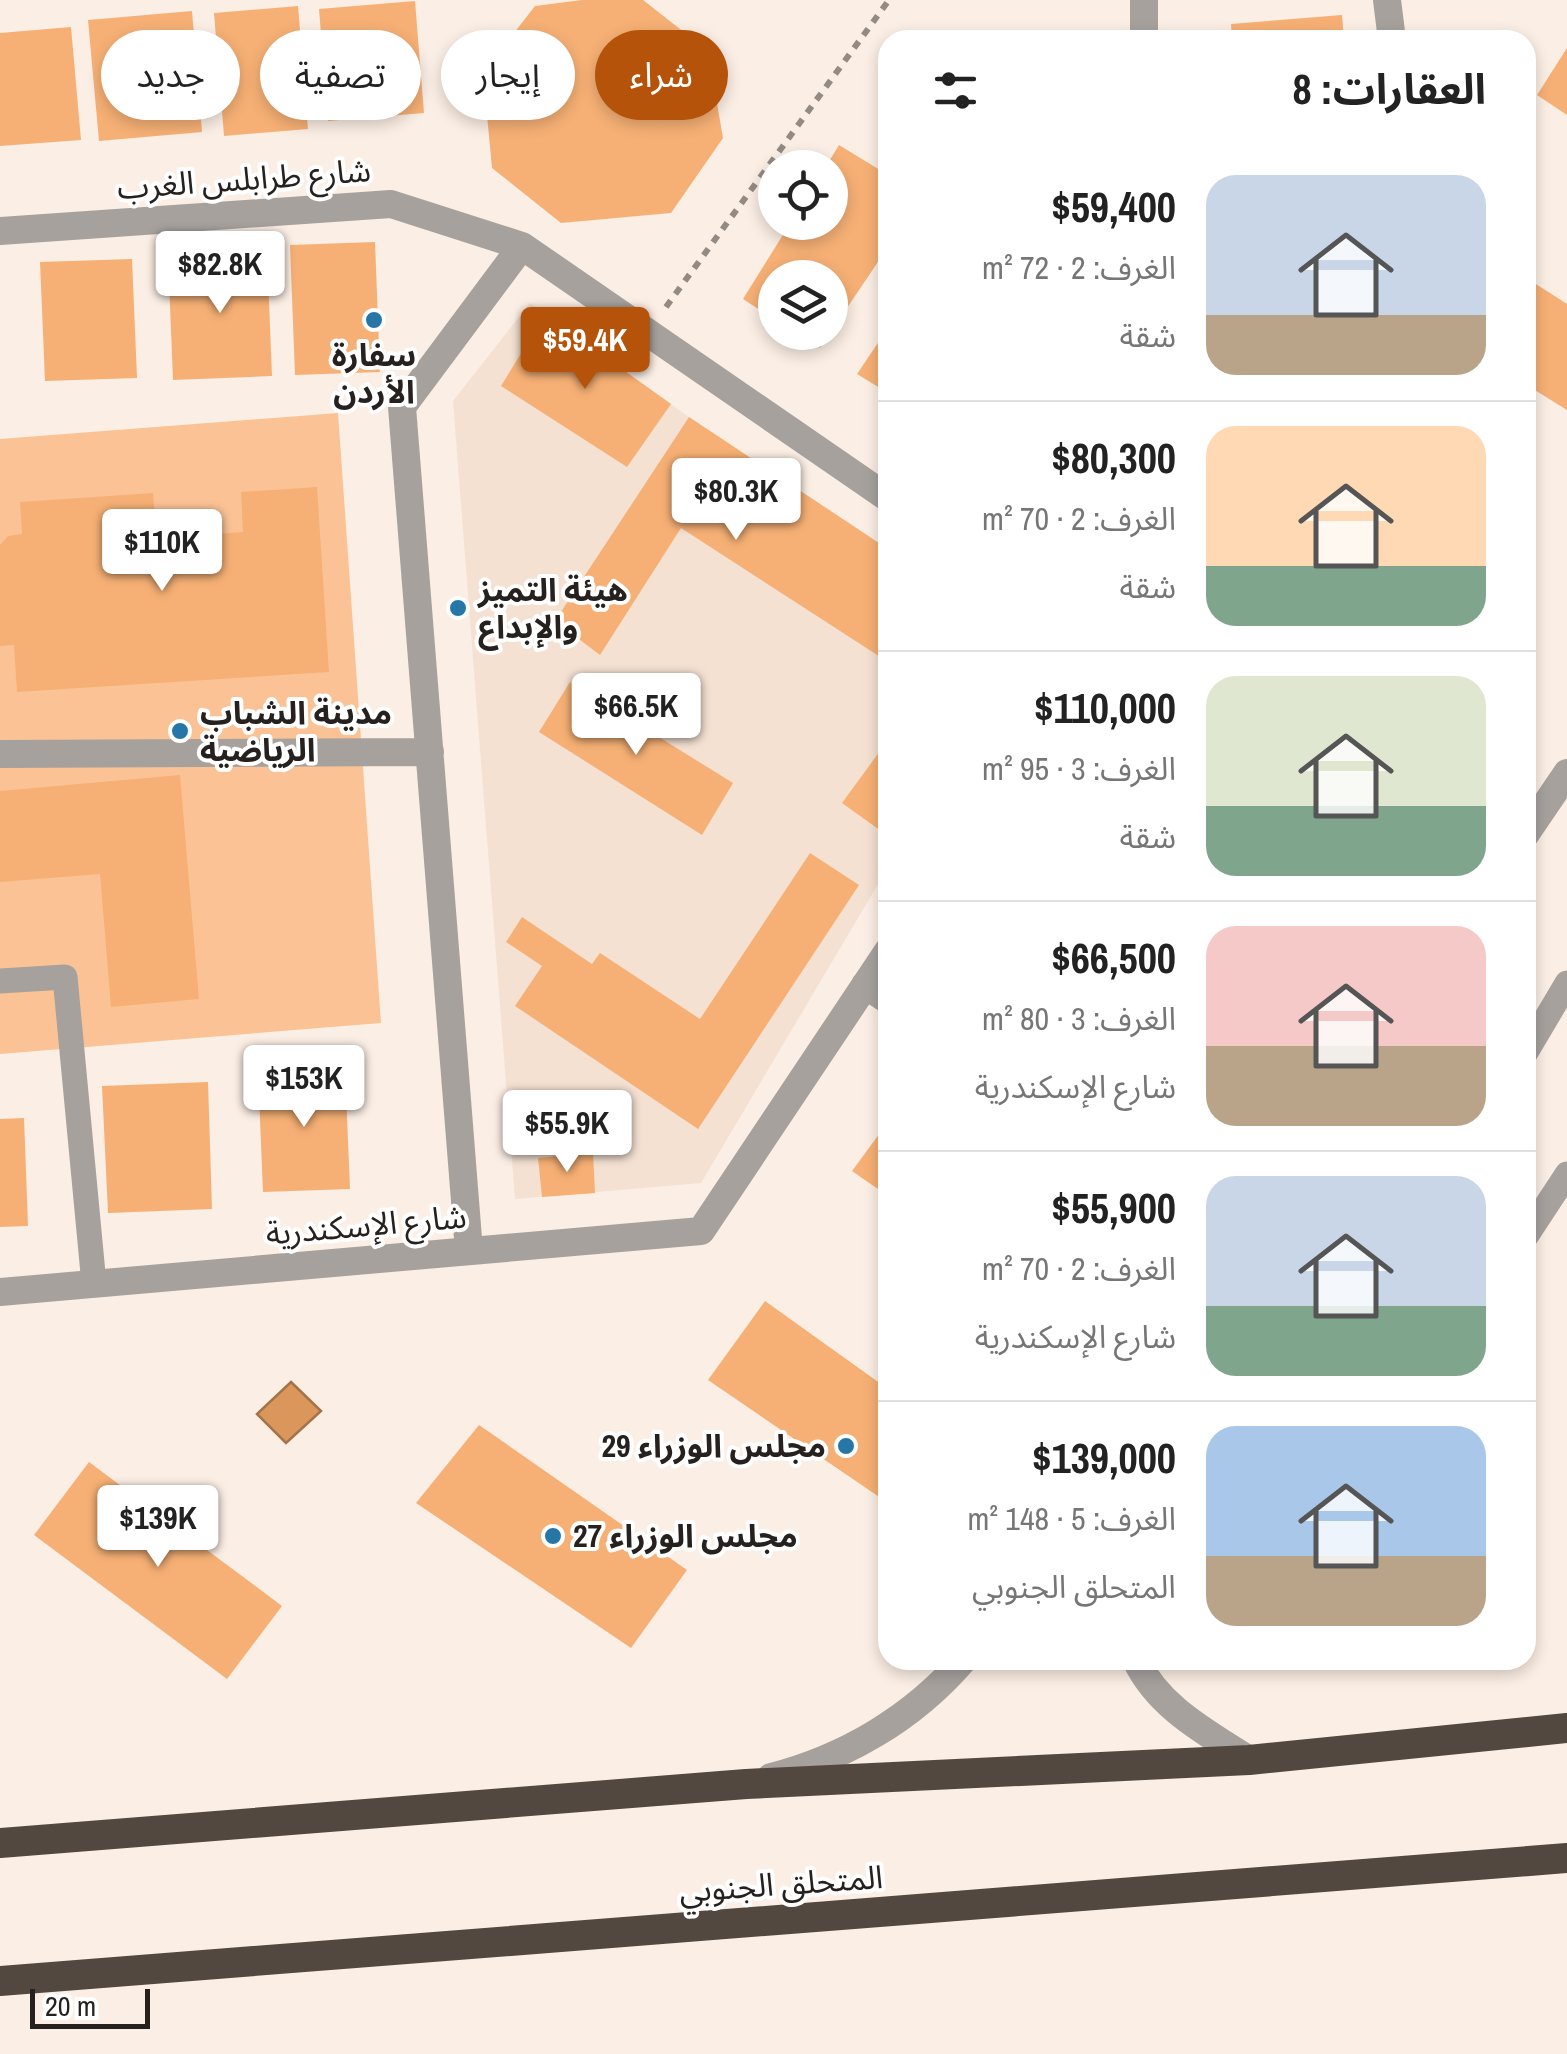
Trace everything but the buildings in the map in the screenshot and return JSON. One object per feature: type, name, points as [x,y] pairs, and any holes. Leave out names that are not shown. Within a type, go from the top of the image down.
[{"type":"highway","points":[[0,1842],[746,1784],[1248,1760],[1567,1728]]},
{"type":"highway","name":"المتحلق الجنوبي","points":[[0,1981],[1567,1858]]},
{"type":"street","points":[[1144,0],[1144,30]]},
{"type":"street","points":[[1387,0],[1391,30]]},
{"type":"street","name":"شارع طرابلس الغرب","points":[[0,230],[391,204],[522,246],[878,491]]},
{"type":"street","points":[[469,1251],[402,406],[522,246]]},
{"type":"street","points":[[0,754],[430,752]]},
{"type":"street","points":[[1536,819],[1567,773]]},
{"type":"street","name":"شارع الإسكندرية","points":[[0,1292],[701,1231],[876,992]]},
{"type":"street","points":[[746,1784],[821,1761],[857,1744],[922,1700],[953,1670]]},
{"type":"street","points":[[1142,1670],[1173,1710],[1248,1760]]},
{"type":"lane","points":[[0,981],[66,977],[94,1284]]},
{"type":"lane","points":[[1536,1035],[1567,983]]},
{"type":"lane","points":[[1536,1221],[1567,1174]]},
{"type":"path","points":[[648,332],[889,0]]},
{"type":"shaded area","points":[[530,303],[689,417],[878,543],[878,884],[701,1183],[515,1199],[453,401]]},
{"type":"shaded area","name":"مدينة الشباب الرياضية","points":[[338,413],[381,1023],[0,1054],[0,439]]},
{"type":"shaded area","points":[[291,1382],[321,1411],[286,1443],[257,1414]]},
{"type":"place","name":"سفارة الأردن","points":[[374,320]]},
{"type":"place","name":"هيئة التميز والإبداع","points":[[458,608]]},
{"type":"place","name":"مدينة الشباب الرياضية","points":[[180,731]]},
{"type":"place","name":"مجلس الوزراء 29","points":[[846,1446]]},
{"type":"place","name":"مجلس الوزراء 27","points":[[553,1536]]}]
